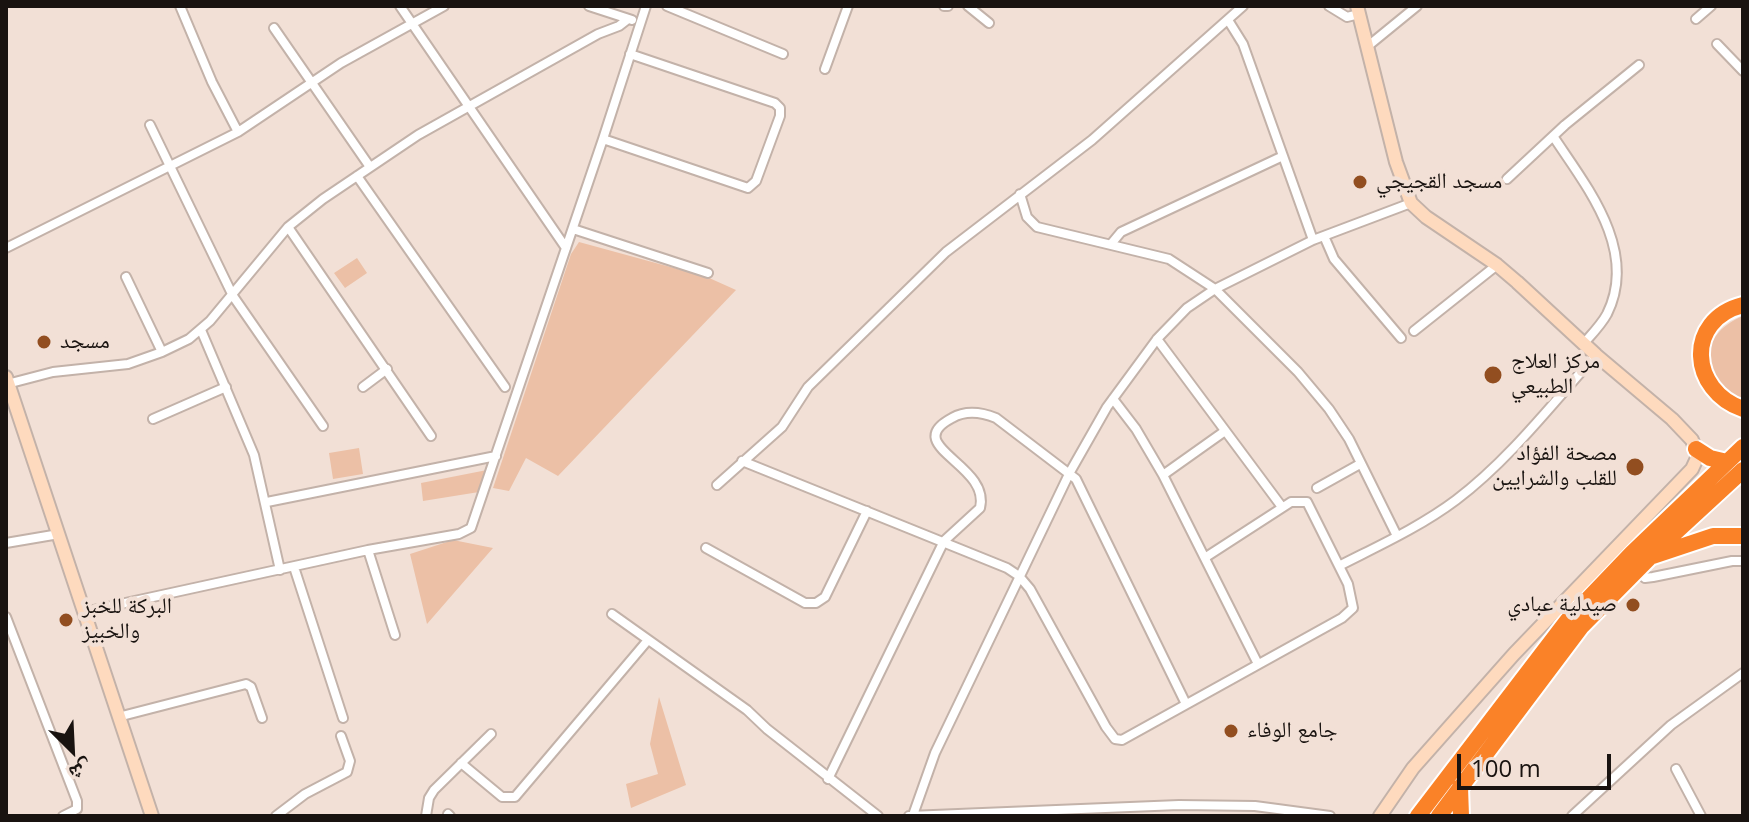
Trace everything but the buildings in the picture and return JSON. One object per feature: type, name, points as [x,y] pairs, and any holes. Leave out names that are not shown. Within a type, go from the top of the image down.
[{"type":"highway","points":[[1743,305],[1716,317],[1706,328],[1701,354],[1707,379],[1714,391],[1729,404],[1743,409]]},
{"type":"highway","points":[[1418,816],[1567,621],[1632,553],[1743,447]]},
{"type":"highway","points":[[1696,449],[1710,458],[1727,462]]},
{"type":"highway","points":[[1439,816],[1571,639],[1636,571],[1743,470]]},
{"type":"highway","points":[[1651,557],[1713,536],[1743,536]]},
{"type":"highway","points":[[1460,787],[1461,816]]},
{"type":"street","points":[[180,6],[212,82],[238,132]]},
{"type":"street","points":[[400,6],[566,248]]},
{"type":"street","points":[[6,248],[238,132],[311,82],[444,6]]},
{"type":"street","points":[[589,6],[640,23]]},
{"type":"street","points":[[84,612],[468,531],[473,525],[646,6]]},
{"type":"street","points":[[667,6],[783,54]]},
{"type":"street","points":[[825,69],[848,6]]},
{"type":"street","points":[[968,6],[989,23]]},
{"type":"street","points":[[717,485],[782,427],[808,387],[946,252],[1092,140],[1243,6]]},
{"type":"street","points":[[1329,6],[1347,17],[1358,10],[1396,162],[1411,203],[1426,217],[1497,265],[1672,419],[1692,440],[1698,456],[1692,469],[1514,654],[1413,768],[1380,816]]},
{"type":"street","points":[[1368,46],[1417,6]]},
{"type":"street","points":[[1696,19],[1711,6]]},
{"type":"street","points":[[152,816],[7,382],[53,372],[128,364],[162,352],[201,330],[233,296],[288,227],[357,176],[468,106],[628,19]]},
{"type":"street","points":[[1228,20],[1243,44],[1313,240]]},
{"type":"street","points":[[274,28],[370,167]]},
{"type":"street","points":[[1717,44],[1743,71]]},
{"type":"street","points":[[603,139],[748,188],[756,181],[780,116],[780,108],[775,103],[630,54]]},
{"type":"street","points":[[1507,179],[1553,136],[1639,65]]},
{"type":"street","points":[[150,125],[233,296],[323,426]]},
{"type":"street","points":[[1553,136],[1602,213],[1615,253],[1616,277],[1608,312],[1584,343]]},
{"type":"street","points":[[1111,244],[1121,232],[1283,156]]},
{"type":"street","points":[[357,176],[505,387]]},
{"type":"street","points":[[1020,194],[1027,217],[1033,224],[1169,259],[1215,289],[1320,397],[1340,424],[1397,536]]},
{"type":"street","points":[[1330,816],[1236,805],[1179,805],[910,816],[926,773],[1070,472],[1113,399],[1157,339],[1187,308],[1215,289],[1313,240],[1411,203]]},
{"type":"street","points":[[288,227],[431,436]]},
{"type":"street","points":[[573,229],[708,273]]},
{"type":"street","points":[[1324,236],[1334,259],[1401,338]]},
{"type":"street","points":[[1414,331],[1497,265]]},
{"type":"street","points":[[126,277],[162,352]]},
{"type":"street","points":[[201,330],[249,440],[267,502],[280,570]]},
{"type":"street","points":[[1157,339],[1282,507]]},
{"type":"street","points":[[1339,566],[1397,536],[1457,499],[1490,470],[1596,355]]},
{"type":"street","points":[[363,387],[387,369]]},
{"type":"street","points":[[153,419],[226,387]]},
{"type":"street","points":[[1113,399],[1136,429],[1163,475],[1258,664]]},
{"type":"street","points":[[828,779],[944,541],[976,514],[981,502],[979,489],[971,476],[936,443],[938,430],[955,416],[975,413],[996,418],[1070,472],[1079,484],[1186,704]]},
{"type":"street","points":[[1163,475],[1225,431]]},
{"type":"street","points":[[267,502],[496,456]]},
{"type":"street","points":[[742,461],[944,541],[1019,576],[1030,589],[1115,739],[1130,737],[1342,618],[1353,608],[1351,592],[1307,502],[1291,502],[1206,557]]},
{"type":"street","points":[[1317,488],[1360,464]]},
{"type":"street","points":[[706,548],[805,603],[816,603],[825,597],[867,511]]},
{"type":"street","points":[[6,543],[59,534]]},
{"type":"street","points":[[368,550],[395,635]]},
{"type":"street","points":[[1636,571],[1645,578],[1743,561]]},
{"type":"street","points":[[294,567],[343,718]]},
{"type":"street","points":[[612,614],[747,710],[828,779],[878,816]]},
{"type":"street","points":[[6,617],[77,801],[77,809],[63,816]]},
{"type":"street","points":[[461,763],[502,797],[515,797],[648,640]]},
{"type":"street","points":[[1572,816],[1671,725],[1743,673]]},
{"type":"street","points":[[118,717],[246,684],[251,687],[262,718]]},
{"type":"street","points":[[426,816],[429,798],[491,734]]},
{"type":"street","points":[[276,816],[305,794],[347,772],[350,761],[341,736]]},
{"type":"street","points":[[1676,769],[1701,816]]},
{"type":"shaded area","points":[[579,242],[707,277],[736,290],[558,476],[526,458],[509,491],[493,488],[571,254]]},
{"type":"shaded area","points":[[357,258],[367,273],[345,288],[334,273]]},
{"type":"shaded area","points":[[1743,316],[1743,405],[1717,387],[1709,360],[1716,336],[1728,324]]},
{"type":"shaded area","points":[[359,448],[363,474],[333,479],[329,453]]},
{"type":"shaded area","points":[[487,470],[479,492],[423,501],[421,483]]},
{"type":"shaded area","points":[[453,540],[493,548],[427,624],[410,554]]},
{"type":"shaded area","points":[[659,697],[686,785],[631,808],[626,784],[658,774],[650,744]]},
{"type":"place","name":"مسجد القجيجي","points":[[1360,182]]},
{"type":"place","name":"مسجد","points":[[44,342]]},
{"type":"place","name":"مركز العلاج الطبيعي","points":[[1493,375]]},
{"type":"place","name":"مصحة الفؤاد للقلب والشرايين","points":[[1635,467]]},
{"type":"place","name":"صيدلية عبادي","points":[[1633,605]]},
{"type":"place","name":"البركة للخبز والخبيز","points":[[66,620]]},
{"type":"place","name":"جامع الوفاء","points":[[1231,731]]}]
